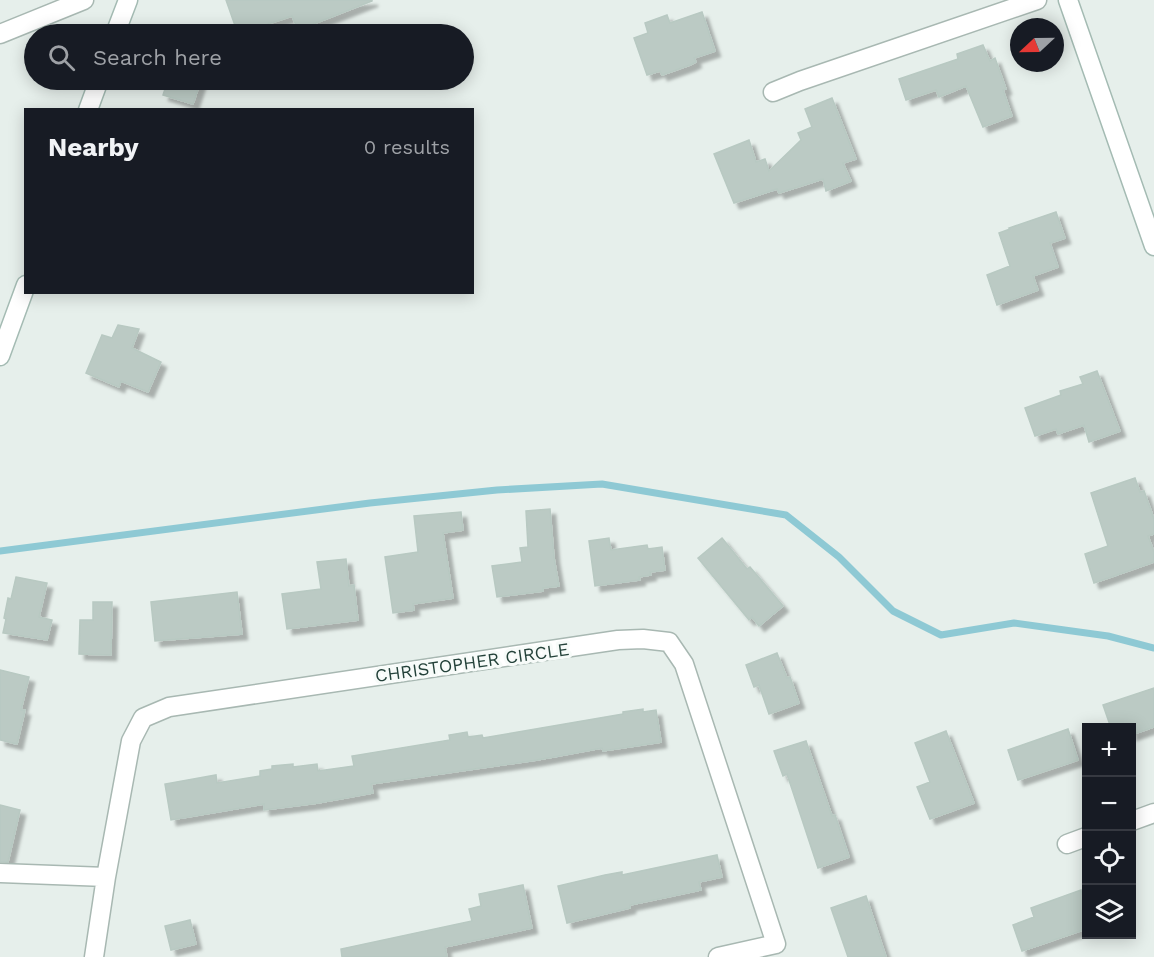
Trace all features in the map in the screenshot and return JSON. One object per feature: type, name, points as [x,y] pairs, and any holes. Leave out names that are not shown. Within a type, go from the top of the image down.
[{"type":"street","points":[[25,24],[84,0]]},
{"type":"street","points":[[119,24],[128,0]]},
{"type":"street","points":[[773,92],[1037,0]]},
{"type":"street","points":[[1068,0],[1154,246]]},
{"type":"street","points":[[0,34],[24,24]]},
{"type":"street","points":[[89,108],[95,90]]},
{"type":"street","points":[[0,356],[24,290]]},
{"type":"street","name":"CHRISTOPHER CIRCLE","points":[[94,957],[131,741],[143,718],[169,707],[618,640],[644,639],[669,642],[684,664],[776,944],[718,957]]},
{"type":"street","points":[[1136,819],[1154,813]]},
{"type":"street","points":[[1067,844],[1082,838]]},
{"type":"street","points":[[0,873],[106,877]]},
{"type":"building","points":[[226,0],[372,0],[313,24],[295,24],[292,16],[268,24],[234,24]]},
{"type":"building","points":[[702,12],[715,51],[694,58],[696,62],[690,65],[662,75],[660,71],[647,75],[634,38],[648,33],[645,23],[667,15],[670,23]]},
{"type":"building","points":[[983,45],[990,61],[995,58],[1006,89],[1003,90],[1012,116],[983,127],[966,86],[939,97],[936,90],[906,100],[899,79],[958,59],[957,54]]},
{"type":"building","points":[[165,90],[198,90],[193,104],[163,95]]},
{"type":"building","points":[[832,98],[856,159],[843,163],[851,181],[826,191],[823,179],[779,193],[777,189],[734,203],[714,154],[749,140],[756,162],[765,159],[769,171],[801,140],[798,133],[812,127],[805,109]]},
{"type":"building","points":[[1056,212],[1065,238],[1050,243],[1058,267],[1033,276],[1038,290],[997,305],[987,275],[1010,266],[999,233]]},
{"type":"building","points":[[118,325],[139,329],[132,348],[161,362],[148,392],[121,381],[119,387],[86,373],[102,335],[112,338]]},
{"type":"building","points":[[1097,371],[1120,431],[1089,442],[1084,425],[1058,434],[1056,429],[1035,436],[1025,408],[1061,395],[1060,391],[1083,384],[1080,377]]},
{"type":"building","points":[[1135,478],[1140,492],[1144,491],[1154,519],[1154,534],[1148,536],[1154,552],[1154,562],[1094,583],[1085,554],[1108,546],[1091,493]]},
{"type":"building","points":[[550,509],[559,586],[543,588],[543,591],[497,597],[492,566],[522,562],[520,548],[528,547],[526,511]]},
{"type":"building","points":[[461,512],[463,530],[443,533],[453,598],[413,604],[414,610],[393,613],[385,557],[418,552],[414,516]]},
{"type":"building","points":[[609,538],[611,550],[647,545],[648,549],[662,547],[665,570],[650,572],[651,575],[639,577],[640,580],[595,586],[589,541]]},
{"type":"building","points":[[722,538],[747,569],[750,567],[783,606],[759,626],[752,617],[749,620],[698,558]]},
{"type":"building","points":[[346,559],[349,586],[354,585],[358,620],[287,629],[282,594],[321,589],[317,562]]},
{"type":"building","points":[[16,577],[47,583],[39,617],[52,620],[47,640],[3,633],[8,598],[11,599]]},
{"type":"building","points":[[237,592],[242,634],[155,641],[151,602]]},
{"type":"building","points":[[93,602],[112,602],[111,655],[79,654],[80,620],[93,620]]},
{"type":"building","points":[[777,653],[787,678],[790,677],[799,703],[769,714],[759,685],[754,687],[746,665]]},
{"type":"building","points":[[0,670],[29,677],[21,710],[25,710],[17,744],[0,740]]},
{"type":"building","points":[[1154,688],[1154,727],[1136,733],[1136,723],[1109,723],[1103,705]]},
{"type":"building","points":[[643,709],[643,712],[656,710],[661,742],[603,751],[602,748],[537,760],[371,784],[373,793],[318,803],[264,810],[264,804],[171,820],[165,784],[216,775],[217,783],[260,776],[260,771],[272,769],[272,766],[293,764],[293,767],[317,764],[318,771],[354,766],[352,756],[450,740],[449,735],[467,732],[468,737],[482,735],[483,738]]},
{"type":"building","points":[[1068,729],[1078,760],[1018,780],[1008,750]]},
{"type":"building","points":[[946,731],[974,803],[930,819],[917,787],[930,782],[915,743]]},
{"type":"building","points":[[806,741],[849,857],[818,868],[787,774],[783,776],[774,751]]},
{"type":"building","points":[[0,805],[20,810],[8,862],[0,862]]},
{"type":"building","points":[[717,855],[722,877],[699,882],[701,890],[630,905],[630,908],[567,923],[558,886],[605,875],[622,872],[622,875]]},
{"type":"building","points":[[523,885],[532,928],[445,947],[447,957],[342,957],[341,949],[472,921],[469,909],[481,906],[479,894]]},
{"type":"building","points":[[1081,890],[1082,930],[1022,951],[1013,925],[1034,917],[1031,908]]},
{"type":"building","points":[[866,896],[886,957],[848,957],[831,908]]},
{"type":"building","points":[[190,920],[196,944],[171,950],[165,926]]},
{"type":"waterway","points":[[0,551],[370,503],[497,490],[602,484],[786,515],[839,557],[893,611],[941,635],[1014,623],[1108,636],[1154,648]]}]
